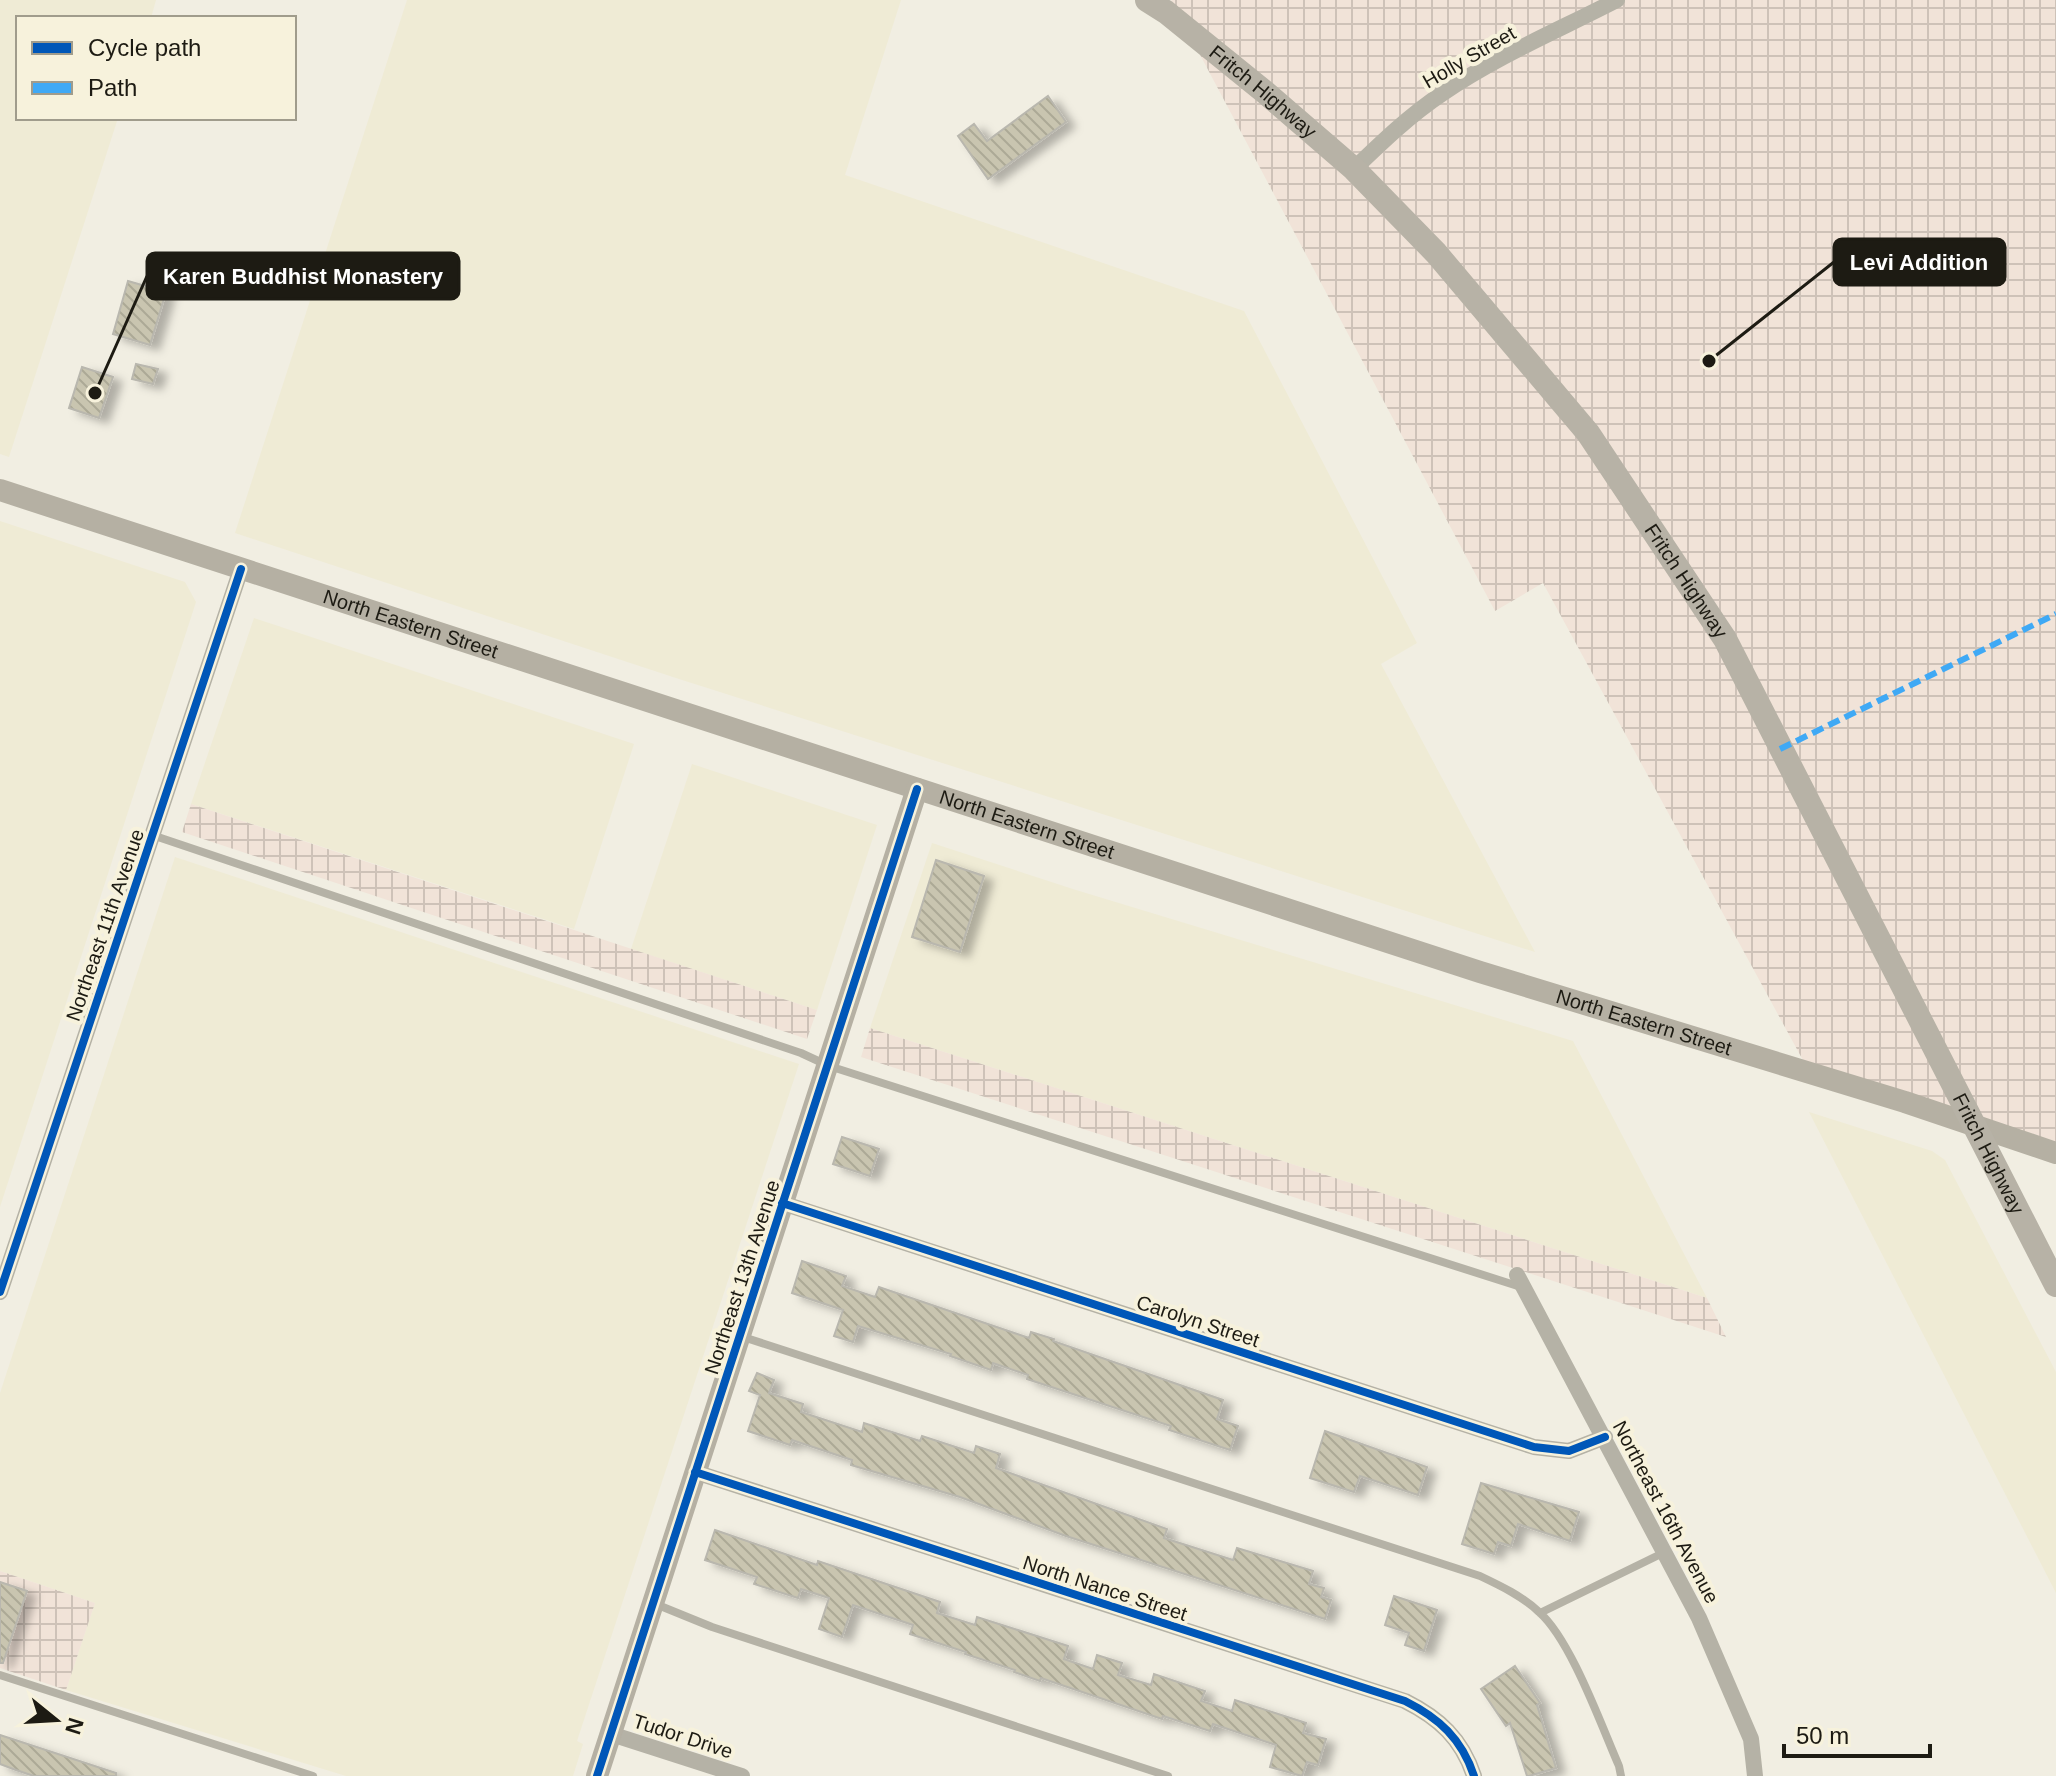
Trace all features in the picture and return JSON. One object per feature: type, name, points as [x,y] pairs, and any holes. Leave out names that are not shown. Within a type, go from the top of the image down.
[{"type":"main road","name":"Fritch Highway","points":[[1162,4],[1354,169],[1447,265],[1588,433],[1725,639],[2056,1285]]},
{"type":"main road","name":"North Eastern Street","points":[[0,490],[1480,972],[2056,1153]]},
{"type":"main road","name":"Northeast 13th Avenue","points":[[597,1776],[917,789]]},
{"type":"street","name":"Holly Street","points":[[1354,169],[1387,137],[1443,93],[1484,68],[1617,0]]},
{"type":"street","name":"Northeast 11th Avenue","points":[[0,1292],[241,569]]},
{"type":"street","name":"Carolyn Street","points":[[782,1203],[1534,1447],[1569,1451],[1605,1437]]},
{"type":"street","name":"Northeast 16th Avenue","points":[[1521,1282],[1699,1618],[1751,1739],[1755,1776]]},
{"type":"street","name":"North Nance Street","points":[[695,1472],[1405,1701],[1427,1712],[1460,1743],[1474,1776]]},
{"type":"street","name":"Tudor Drive","points":[[611,1734],[742,1776]]},
{"type":"lane","points":[[152,835],[801,1053],[829,1066],[1521,1282]]},
{"type":"lane","points":[[739,1335],[1480,1576],[1508,1589],[1540,1613],[1559,1636],[1621,1776]]},
{"type":"lane","points":[[1540,1613],[1665,1552]]},
{"type":"lane","points":[[653,1603],[712,1627],[1168,1776]]},
{"type":"lane","points":[[0,1675],[313,1776]]},
{"type":"shaded area","points":[[0,0],[156,0],[152,16],[16,16],[16,120],[117,120],[9,457],[0,454]]},
{"type":"shaded area","points":[[407,0],[901,0],[845,175],[1244,311],[1417,643],[1381,664],[1535,952],[679,679],[235,533]]},
{"type":"shaded area","points":[[1171,0],[2056,0],[2056,1146],[1805,1064],[1543,583],[1495,611]]},
{"type":"shaded area","points":[[0,521],[185,582],[196,602],[0,1207]]},
{"type":"shaded area","points":[[254,618],[634,744],[574,929],[191,804]]},
{"type":"shaded area","points":[[692,764],[877,825],[817,1010],[631,949]]},
{"type":"shaded area","points":[[191,804],[817,1010],[807,1039],[182,832]]},
{"type":"shaded area","points":[[932,843],[1076,890],[1573,1041],[1707,1298],[870,1028]]},
{"type":"shaded area","points":[[175,857],[799,1064],[577,1741],[583,1744],[573,1776],[346,1776],[66,1690],[95,1603],[0,1571],[0,1393]]},
{"type":"shaded area","points":[[870,1028],[1707,1298],[1726,1337],[861,1057]]},
{"type":"shaded area","points":[[1809,1112],[1932,1151],[1945,1160],[2056,1372],[2056,1593]]},
{"type":"shaded area","points":[[0,1571],[95,1603],[66,1690],[0,1668]]},
{"type":"building","points":[[1048,96],[1066,122],[988,179],[958,136],[974,124],[987,141]]},
{"type":"building","points":[[128,281],[166,292],[150,345],[113,334]]},
{"type":"building","points":[[136,364],[158,369],[153,384],[132,379]]},
{"type":"building","points":[[82,367],[113,377],[99,418],[69,408]]},
{"type":"building","points":[[936,860],[984,876],[960,952],[912,937]]},
{"type":"building","points":[[842,1137],[879,1149],[870,1176],[833,1164]]},
{"type":"building","points":[[802,1261],[846,1276],[842,1286],[875,1297],[879,1287],[1029,1338],[1031,1332],[1054,1339],[1223,1400],[1217,1419],[1238,1426],[1230,1450],[1169,1430],[1171,1426],[1027,1379],[1028,1375],[993,1363],[991,1370],[951,1354],[858,1326],[853,1342],[834,1336],[843,1310],[792,1293]]},
{"type":"building","points":[[757,1373],[774,1380],[769,1393],[803,1404],[801,1412],[862,1432],[864,1423],[920,1441],[922,1436],[974,1453],[976,1446],[1000,1454],[996,1468],[1167,1529],[1164,1538],[1233,1560],[1237,1548],[1313,1571],[1309,1584],[1324,1588],[1321,1597],[1331,1600],[1325,1619],[1066,1536],[960,1497],[851,1465],[852,1460],[792,1440],[790,1445],[748,1431],[760,1395],[749,1391]]},
{"type":"building","points":[[1325,1431],[1427,1467],[1418,1495],[1360,1476],[1354,1492],[1310,1478]]},
{"type":"building","points":[[1481,1483],[1579,1512],[1570,1541],[1518,1524],[1511,1546],[1498,1542],[1494,1554],[1462,1544]]},
{"type":"building","points":[[715,1530],[940,1602],[937,1613],[975,1625],[977,1617],[1068,1646],[1064,1659],[1093,1669],[1097,1655],[1122,1663],[1118,1675],[1151,1685],[1154,1674],[1205,1691],[1201,1701],[1232,1711],[1235,1700],[1306,1723],[1303,1733],[1326,1739],[1318,1765],[1307,1762],[1302,1776],[1270,1767],[1276,1745],[1213,1724],[1210,1731],[1163,1716],[1162,1719],[1041,1678],[1040,1681],[910,1634],[913,1625],[853,1605],[842,1637],[819,1629],[829,1598],[801,1589],[798,1598],[754,1584],[757,1577],[705,1560]]},
{"type":"building","points":[[0,1582],[27,1591],[3,1663],[0,1663]]},
{"type":"building","points":[[1394,1596],[1437,1610],[1424,1651],[1405,1645],[1409,1633],[1385,1625]]},
{"type":"building","points":[[1515,1666],[1540,1703],[1537,1705],[1556,1768],[1529,1776],[1510,1723],[1506,1726],[1481,1689]]},
{"type":"building","points":[[0,1735],[116,1773],[116,1776],[34,1776],[16,1770],[0,1764]]},
{"type":"marked path","points":[[1780,749],[2056,614]]},
{"type":"cycle path","points":[[0,1292],[241,569]]},
{"type":"cycle path","points":[[597,1776],[917,789]]},
{"type":"cycle path","points":[[782,1203],[1534,1447],[1569,1451],[1605,1437]]},
{"type":"cycle path","points":[[695,1472],[1405,1701],[1448,1731],[1463,1751],[1474,1776]]},
{"type":"place","name":"Levi Addition","points":[[1709,361]]},
{"type":"place","name":"Karen Buddhist Monastery","points":[[95,393]]}]
